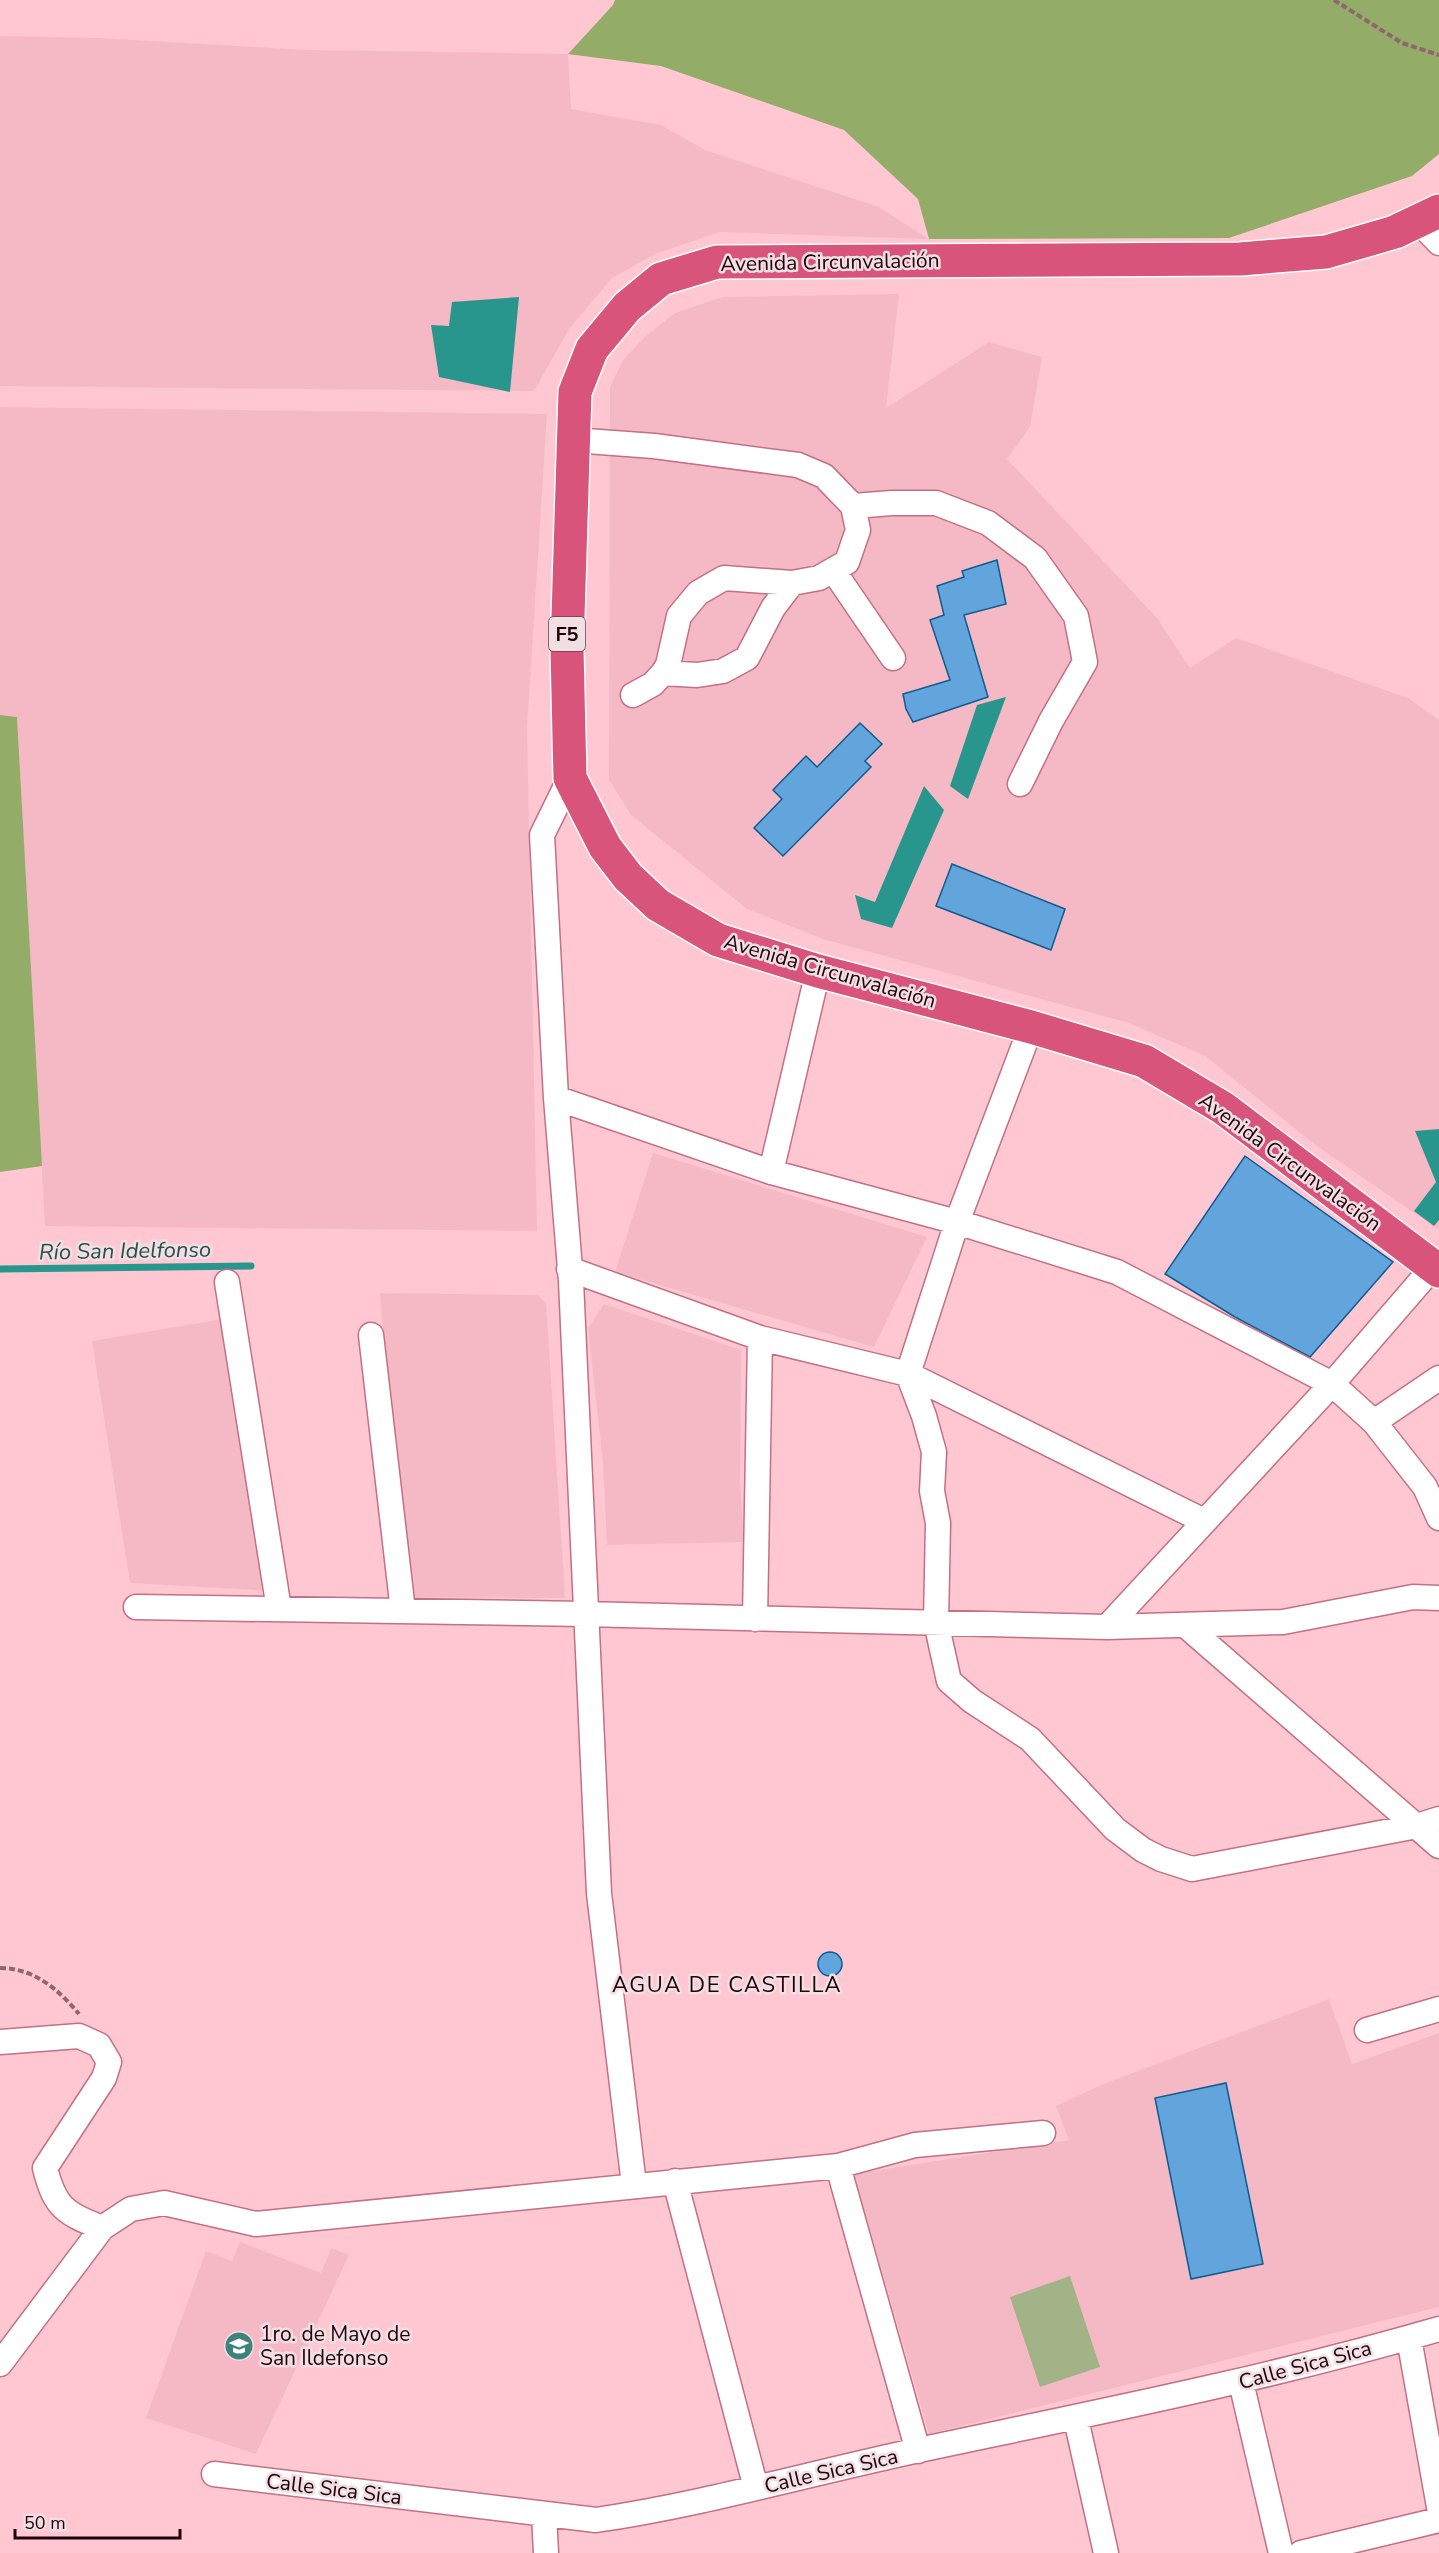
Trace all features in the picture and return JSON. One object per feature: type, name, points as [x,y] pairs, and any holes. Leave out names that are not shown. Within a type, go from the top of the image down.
[{"type":"highway","name":"Avenida Circunvalación","points":[[1432,225],[1395,231],[1326,252],[1240,260],[717,262],[661,279],[627,307],[592,349],[575,392],[567,649],[570,777],[605,847],[628,877],[658,904],[718,940],[818,971],[1031,1027],[1144,1061],[1213,1102],[1436,1269]]},
{"type":"street","points":[[573,440],[654,446],[798,465],[824,476],[853,506],[858,530],[847,562],[819,578],[792,583],[724,578],[698,593],[679,616],[673,647],[663,673],[653,684],[633,695]]},
{"type":"street","points":[[853,506],[936,503],[988,523],[1035,558],[1076,616],[1085,662],[1051,721],[1020,784]]},
{"type":"street","points":[[833,570],[893,658]]},
{"type":"street","points":[[663,673],[697,675],[723,671],[747,658],[773,608],[792,583]]},
{"type":"street","points":[[570,777],[542,835],[556,1098],[569,1269],[599,1893],[634,2186]]},
{"type":"street","points":[[771,1172],[818,971]]},
{"type":"street","points":[[1031,1027],[957,1222],[908,1374],[924,1416],[934,1452],[932,1491],[938,1524],[936,1622],[949,1681],[972,1701],[1030,1739],[1115,1829],[1143,1850],[1161,1859],[1192,1869],[1428,1822]]},
{"type":"street","points":[[556,1098],[771,1172],[957,1222],[1117,1272],[1332,1384],[1374,1422],[1425,1487],[1439,1518]]},
{"type":"street","points":[[569,1269],[760,1338],[908,1374],[1204,1521]]},
{"type":"street","points":[[1107,1627],[1436,1269]]},
{"type":"street","points":[[227,1282],[279,1609]]},
{"type":"street","points":[[371,1335],[404,1611]]},
{"type":"street","points":[[755,1618],[760,1338]]},
{"type":"street","points":[[1374,1422],[1439,1378]]},
{"type":"street","points":[[136,1607],[584,1614],[1107,1627],[1283,1622],[1413,1597],[1439,1598]]},
{"type":"street","points":[[1185,1625],[1428,1822],[1439,1846]]},
{"type":"street","points":[[1367,2031],[1439,2009]]},
{"type":"street","points":[[0,2042],[79,2036],[99,2045],[109,2062],[104,2078],[45,2168],[51,2192],[71,2216],[102,2228]]},
{"type":"street","points":[[0,2364],[102,2228],[131,2209],[164,2204],[256,2224],[838,2166],[915,2145],[1043,2133]]},
{"type":"street","points":[[838,2166],[918,2451]]},
{"type":"street","points":[[675,2181],[756,2488]]},
{"type":"street","name":"Calle Sica Sica","points":[[214,2474],[596,2520],[649,2513],[918,2451],[1241,2382],[1439,2329]]},
{"type":"street","points":[[1409,2338],[1439,2507]]},
{"type":"street","points":[[1241,2382],[1281,2553]]},
{"type":"street","points":[[1076,2419],[1107,2553]]},
{"type":"street","points":[[544,2514],[546,2553]]},
{"type":"street","points":[[1301,2553],[1439,2520]]},
{"type":"path","points":[[1334,0],[1402,43],[1439,55]]},
{"type":"path","points":[[0,1968],[11,1968],[30,1974],[65,1997],[85,2022],[99,2045]]},
{"type":"shaded area","points":[[0,36],[99,38],[308,50],[568,54],[571,109],[661,125],[705,150],[879,207],[929,239],[720,232],[655,254],[612,278],[569,329],[534,391],[0,386]]},
{"type":"shaded area","points":[[899,294],[886,408],[989,342],[1042,357],[1030,427],[1007,459],[1157,618],[1190,668],[1236,638],[1408,698],[1439,720],[1439,1230],[1314,1144],[1205,1056],[1129,1023],[823,939],[747,909],[631,815],[609,780],[610,387],[623,360],[647,335],[675,313],[723,297]]},
{"type":"shaded area","points":[[0,407],[547,414],[527,727],[537,1231],[45,1226],[17,717],[0,715]]},
{"type":"shaded area","points":[[653,1153],[927,1237],[874,1347],[615,1272]]},
{"type":"shaded area","points":[[380,1293],[537,1295],[546,1303],[565,1598],[405,1597]]},
{"type":"shaded area","points":[[604,1304],[741,1350],[740,1482],[744,1542],[607,1545],[603,1462],[588,1328]]},
{"type":"shaded area","points":[[229,1318],[273,1591],[130,1583],[92,1341]]},
{"type":"shaded area","points":[[1329,1999],[1352,2064],[1439,2033],[1439,2307],[929,2434],[854,2174],[1069,2140],[1056,2106],[1101,2085]]},
{"type":"shaded area","name":"1ro. de Mayo de San Ildefonso","points":[[240,2242],[321,2273],[331,2248],[349,2255],[256,2454],[146,2418],[206,2251],[232,2261]]},
{"type":"green space","points":[[615,0],[1439,0],[1439,154],[1412,176],[1229,238],[929,239],[918,199],[844,130],[661,66],[568,54]]},
{"type":"green space","points":[[0,715],[17,717],[42,1166],[0,1172]]},
{"type":"green space","points":[[1070,2276],[1100,2367],[1040,2387],[1010,2297]]},
{"type":"water","points":[[519,297],[510,392],[439,377],[431,325],[449,326],[452,302]]},
{"type":"water","points":[[1006,697],[968,799],[950,786],[977,705]]},
{"type":"water","points":[[924,786],[944,810],[892,928],[861,919],[855,895],[875,902]]},
{"type":"water","points":[[1439,1129],[1439,1220],[1434,1226],[1414,1211],[1436,1182],[1415,1131]]},
{"type":"building","points":[[997,560],[1006,604],[964,615],[988,697],[913,722],[906,709],[903,694],[950,680],[930,620],[944,615],[937,586],[964,577],[962,571]]},
{"type":"building","points":[[860,723],[882,744],[865,761],[871,767],[783,856],[754,828],[782,799],[773,790],[806,756],[817,767]]},
{"type":"building","points":[[952,864],[1065,909],[1051,950],[936,906]]},
{"type":"building","points":[[1245,1156],[1393,1262],[1310,1357],[1235,1317],[1165,1274]]},
{"type":"building","points":[[830,1952],[835,1953],[841,1959],[841,1969],[835,1975],[830,1976],[825,1975],[819,1969],[818,1964],[819,1959],[825,1953]]},
{"type":"building","points":[[1226,2083],[1263,2264],[1191,2279],[1155,2098]]},
{"type":"waterway","name":"Río San Idelfonso","points":[[0,1269],[251,1266]]},
{"type":"place","name":"1ro. de Mayo de San Ildefonso","points":[[239,2346]]},
{"type":"district","name":"AGUA DE CASTILLA","points":[[727,1984]]}]
